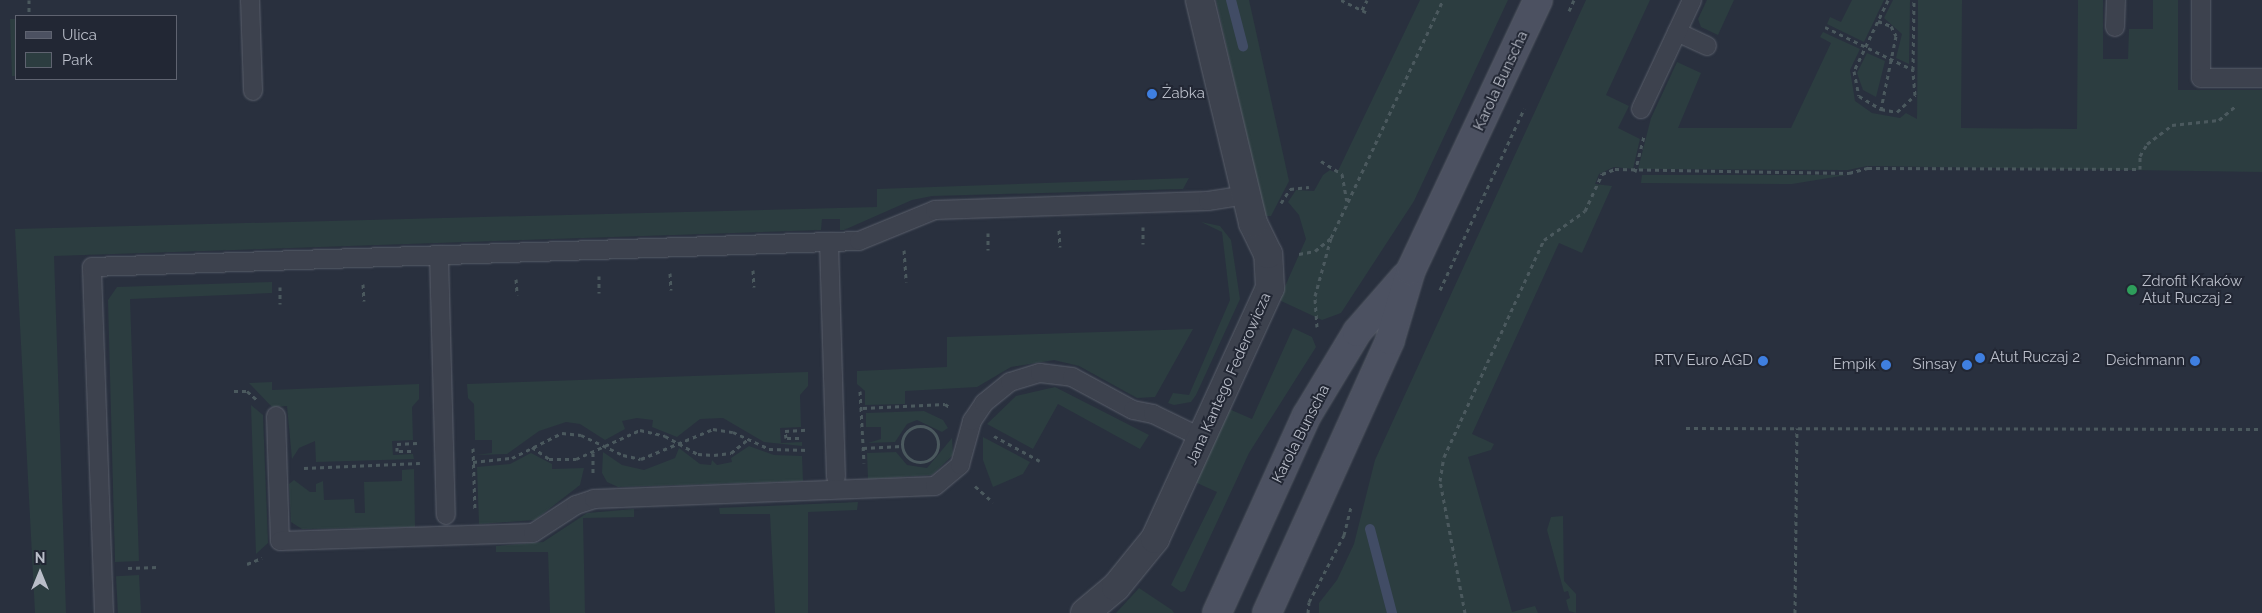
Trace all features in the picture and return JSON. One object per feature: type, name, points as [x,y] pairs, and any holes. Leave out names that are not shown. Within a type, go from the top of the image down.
[{"type":"main road","name":"Karola Bunscha","points":[[1267,613],[1390,340],[1411,270],[1538,0]]},
{"type":"main road","name":"Karola Bunscha","points":[[1217,613],[1307,415],[1357,332],[1411,270]]},
{"type":"street","name":"Jana Kantego Federowicza","points":[[1084,613],[1116,587],[1148,550],[1202,438],[1270,288],[1268,254],[1255,230],[1200,0]]},
{"type":"lane","points":[[250,0],[253,91]]},
{"type":"lane","points":[[1641,109],[1692,0]]},
{"type":"lane","points":[[2115,28],[2116,0]]},
{"type":"lane","points":[[2201,0],[2201,78],[2262,78]]},
{"type":"lane","points":[[1676,32],[1707,46]]},
{"type":"lane","points":[[104,613],[92,267],[859,241],[935,210],[1208,201],[1246,195]]},
{"type":"lane","points":[[829,242],[836,477]]},
{"type":"lane","points":[[439,255],[446,515]]},
{"type":"lane","points":[[276,416],[280,541],[475,535],[539,531],[576,505],[594,499],[925,488],[950,479],[960,465],[972,421],[984,403],[1010,382],[1030,375],[1072,377],[1133,410],[1152,414],[1202,438]]},
{"type":"path","points":[[29,0],[29,15]]},
{"type":"path","points":[[1342,0],[1364,11],[1367,0]]},
{"type":"path","points":[[1317,327],[1315,296],[1331,238],[1443,0]]},
{"type":"path","points":[[1566,18],[1574,0]]},
{"type":"path","points":[[1888,0],[1854,72],[1859,96],[1881,109],[1897,112],[1915,94],[1913,70],[1914,0]]},
{"type":"path","points":[[1878,21],[1891,26],[1896,36],[1881,109]]},
{"type":"path","points":[[1825,28],[1913,70]]},
{"type":"path","points":[[1464,613],[1440,481],[1444,457],[1544,240],[1585,211],[1602,174],[1615,169],[1635,172],[2140,169],[2140,156],[2147,144],[2172,125],[2219,120],[2243,103]]},
{"type":"path","points":[[1438,294],[1526,105]]},
{"type":"path","points":[[1635,172],[1651,120],[1641,109]]},
{"type":"path","points":[[1321,161],[1342,174],[1346,206]]},
{"type":"path","points":[[1268,254],[1302,254],[1331,238]]},
{"type":"path","points":[[904,241],[906,282]]},
{"type":"path","points":[[753,261],[754,287]]},
{"type":"path","points":[[670,264],[671,290]]},
{"type":"path","points":[[598,266],[600,293]]},
{"type":"path","points":[[516,270],[516,295]]},
{"type":"path","points":[[363,274],[364,301]]},
{"type":"path","points":[[279,278],[280,304]]},
{"type":"path","points":[[854,385],[862,393],[865,490]]},
{"type":"path","points":[[807,421],[808,436]]},
{"type":"path","points":[[918,426],[930,428],[938,443],[935,455],[919,462],[908,457],[902,446],[904,435],[918,426]]},
{"type":"path","points":[[464,462],[506,459],[562,434],[581,435],[604,446],[641,459],[713,428],[748,439],[769,449],[817,450]]},
{"type":"path","points":[[1686,428],[2262,429]]},
{"type":"path","points":[[1796,613],[1797,428]]},
{"type":"path","points":[[532,447],[550,459],[567,460],[640,430],[678,443],[698,454],[714,456],[731,453],[748,439]]},
{"type":"path","points":[[799,438],[786,438],[785,431],[807,430]]},
{"type":"path","points":[[417,434],[418,472]]},
{"type":"path","points":[[411,450],[397,451],[397,444],[417,443]]},
{"type":"path","points":[[472,443],[475,535]]},
{"type":"path","points":[[808,443],[809,492]]},
{"type":"path","points":[[855,448],[902,446]]},
{"type":"path","points":[[278,469],[427,463]]},
{"type":"path","points":[[1308,613],[1308,602],[1344,535],[1353,499]]},
{"type":"green space","points":[[1216,0],[1249,0],[1289,181],[1271,216],[1265,216]]},
{"type":"green space","points":[[1420,0],[1508,0],[1414,201],[1341,313],[1322,320],[1279,300],[1306,239],[1299,215],[1288,202],[1296,190],[1314,191],[1323,175],[1330,170],[1337,173]]},
{"type":"green space","points":[[1586,0],[1650,0],[1606,95],[1629,106],[1618,128],[1640,139],[1633,169],[1614,167],[1599,174],[1595,184],[1612,186],[1582,253],[1559,243],[1472,434],[1494,444],[1491,450],[1468,457],[1512,612],[1535,606],[1538,613],[1319,613],[1319,603],[1337,580],[1354,544],[1375,460]]},
{"type":"green space","points":[[1707,0],[1734,0],[1718,35],[1701,27],[1698,19]]},
{"type":"green space","points":[[1852,0],[1884,0],[1864,42],[1827,24],[1830,17],[1841,22]]},
{"type":"green space","points":[[1893,0],[1910,0],[1909,64],[1896,58],[1902,34],[1884,18]]},
{"type":"green space","points":[[1918,0],[1962,0],[1961,128],[2077,129],[2078,0],[2103,0],[2103,59],[2128,59],[2129,29],[2153,29],[2153,0],[2178,0],[2178,90],[2262,90],[2262,172],[1867,166],[1848,170],[1638,169],[1651,118],[1677,62],[1701,73],[1678,128],[1791,128],[1831,43],[1820,37],[1823,32],[1860,49],[1850,70],[1855,101],[1872,113],[1900,118],[1906,113],[1917,119]]},
{"type":"green space","points":[[10,19],[15,19],[15,76],[12,76]]},
{"type":"green space","points":[[1867,53],[1885,61],[1876,97],[1863,90],[1857,73]]},
{"type":"green space","points":[[1642,175],[1847,175],[1792,184],[1641,183]]},
{"type":"green space","points":[[1189,178],[1183,189],[932,196],[912,200],[844,230],[840,230],[840,219],[822,219],[821,230],[54,256],[66,613],[35,613],[15,229],[877,207],[877,189]]},
{"type":"green space","points":[[1201,222],[1220,226],[1231,240],[1240,299],[1196,395],[1191,402],[1174,405],[1168,403],[1173,393],[1189,395],[1230,300],[1222,232]]},
{"type":"green space","points":[[272,282],[272,293],[130,299],[139,561],[115,562],[108,300],[117,287]]},
{"type":"green space","points":[[1293,328],[1312,337],[1316,347],[1249,453],[1185,591],[1181,592],[1171,585],[1217,492],[1195,482],[1229,409],[1252,419]]},
{"type":"green space","points":[[1193,329],[1155,397],[1137,398],[1079,366],[1054,360],[1011,367],[977,387],[905,391],[905,404],[865,405],[865,391],[857,384],[857,371],[947,367],[947,337]]},
{"type":"green space","points":[[808,372],[808,386],[800,395],[801,427],[780,428],[781,443],[802,442],[802,446],[764,442],[723,418],[700,419],[677,437],[652,427],[653,420],[637,418],[622,421],[625,429],[605,440],[580,424],[566,422],[539,431],[507,454],[476,455],[492,453],[492,440],[475,440],[474,404],[468,398],[467,384]]},
{"type":"green space","points":[[272,382],[272,390],[419,384],[419,399],[412,407],[413,440],[392,441],[393,455],[413,454],[414,459],[316,462],[315,441],[299,448],[292,459],[287,406],[272,407],[249,383]]},
{"type":"green space","points":[[1055,387],[1149,435],[1140,449],[1058,404],[1033,449],[987,424],[1016,396]]},
{"type":"green space","points":[[251,405],[263,415],[268,543],[256,554]]},
{"type":"green space","points":[[924,411],[943,420],[948,428],[942,432],[917,420],[907,424],[895,442],[868,443],[881,439],[881,427],[866,427],[866,413]]},
{"type":"green space","points":[[983,437],[1030,462],[1023,474],[993,487],[983,460]]},
{"type":"green space","points":[[952,438],[953,455],[932,475],[868,479],[867,453],[896,452],[907,465],[927,468]]},
{"type":"green space","points":[[749,446],[774,455],[802,456],[803,481],[618,487],[607,482],[602,473],[603,452],[622,465],[644,470],[675,458],[679,448],[700,464],[711,465],[712,460],[717,465],[732,462],[731,458]]},
{"type":"green space","points":[[531,453],[552,464],[552,469],[584,468],[580,485],[535,520],[479,524],[477,467],[510,464]]},
{"type":"green space","points":[[414,469],[415,527],[302,529],[291,522],[289,484],[294,480],[310,492],[316,492],[316,484],[323,481],[324,500],[354,499],[355,513],[365,513],[364,482],[402,481],[402,470]]},
{"type":"green space","points":[[858,502],[857,510],[808,512],[808,613],[775,613],[770,514],[720,514],[719,508]]},
{"type":"green space","points":[[634,509],[634,517],[583,518],[585,613],[550,613],[548,552],[496,552],[496,546],[543,542],[587,513]]},
{"type":"green space","points":[[1563,516],[1564,581],[1576,594],[1576,613],[1569,611],[1566,600],[1570,598],[1568,591],[1564,592],[1547,530],[1551,517]]},
{"type":"green space","points":[[139,575],[141,613],[118,613],[116,576]]},
{"type":"green space","points":[[1139,588],[1172,610],[1174,613],[1116,613]]},
{"type":"waterway","points":[[1231,0],[1243,46]]},
{"type":"waterway","points":[[1370,529],[1392,613]]},
{"type":"place","name":"Żabka","points":[[1152,94]]},
{"type":"place","name":"Zdrofit Kraków Atut Ruczaj 2","points":[[2132,290]]},
{"type":"place","name":"Atut Ruczaj 2","points":[[1980,358]]},
{"type":"place","name":"RTV Euro AGD","points":[[1763,361]]},
{"type":"place","name":"Deichmann","points":[[2195,361]]},
{"type":"place","name":"Empik","points":[[1886,365]]},
{"type":"place","name":"Sinsay","points":[[1967,365]]}]
